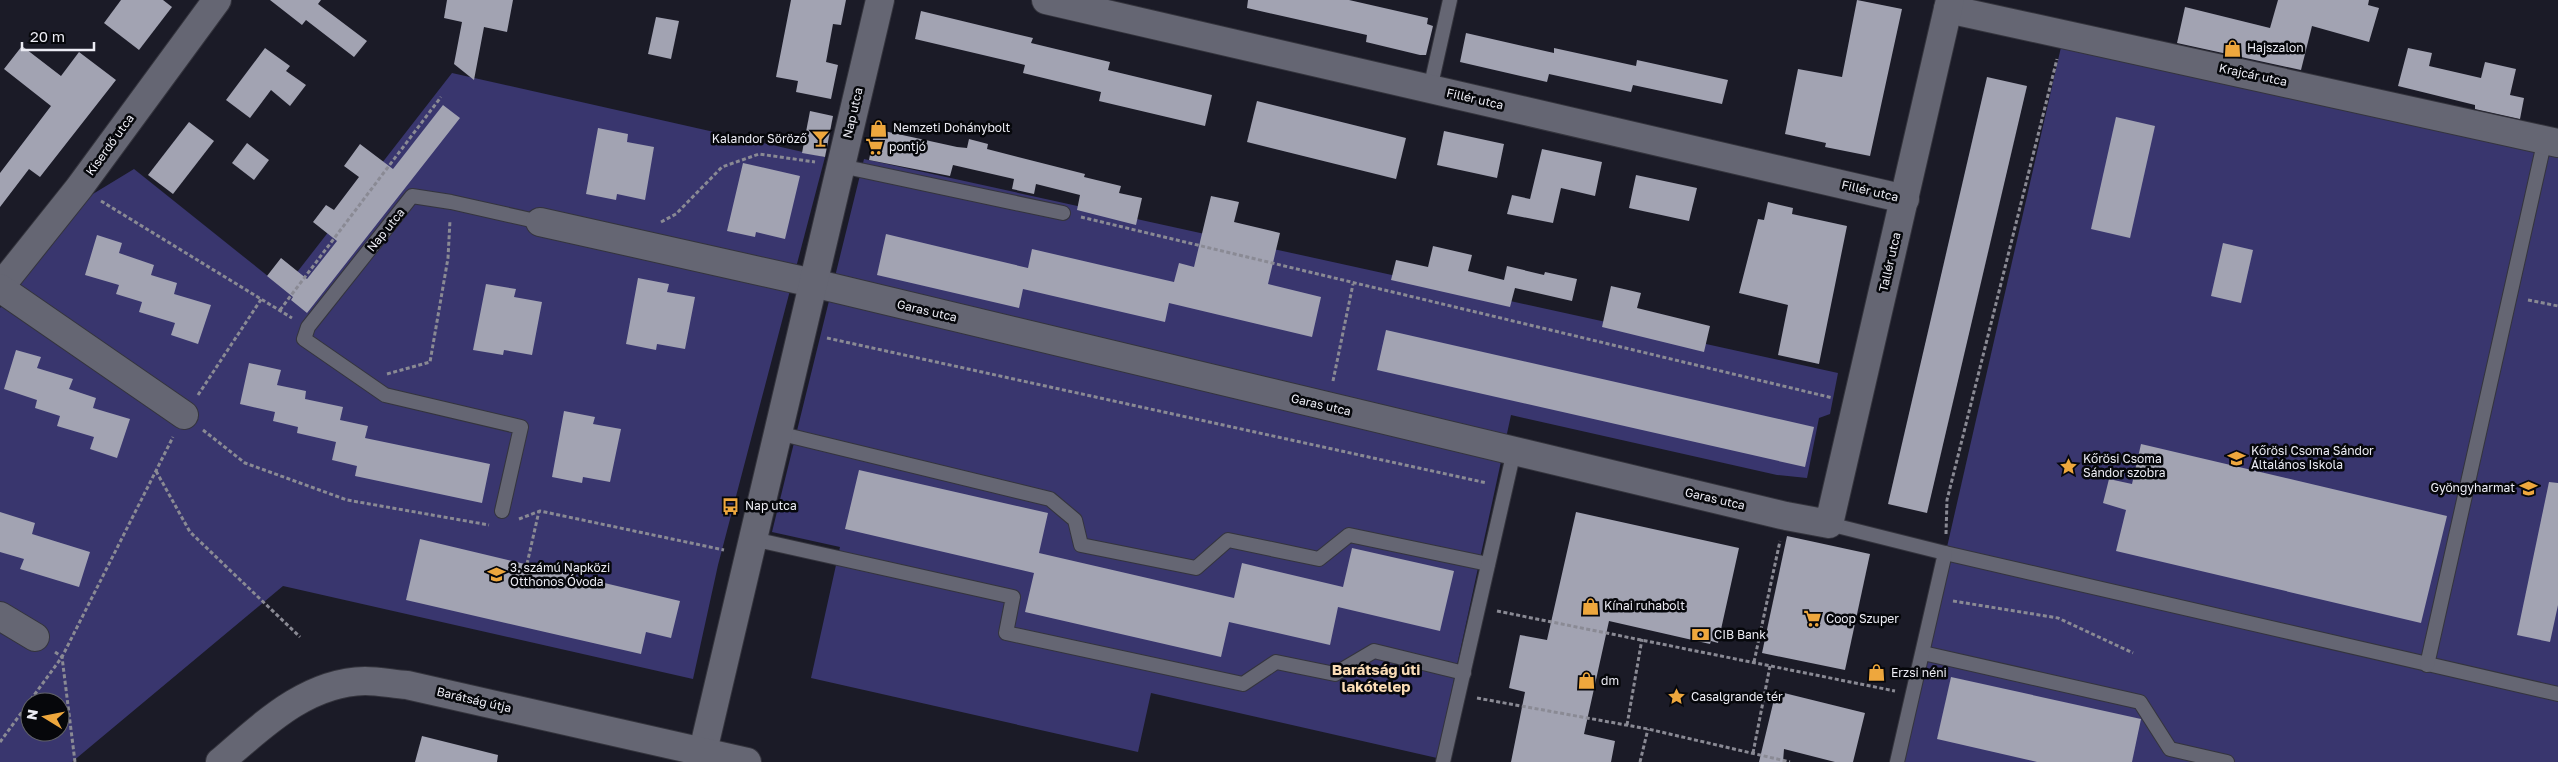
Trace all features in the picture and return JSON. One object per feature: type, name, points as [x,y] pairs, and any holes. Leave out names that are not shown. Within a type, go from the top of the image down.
[{"type":"street","name":"Kiserdő utca","points":[[184,415],[2,280],[79,188],[217,0]]},
{"type":"street","name":"Nap utca","points":[[703,751],[880,0]]},
{"type":"street","name":"Fillér utca","points":[[1046,0],[1904,199]]},
{"type":"street","name":"Krajcár utca","points":[[1949,4],[2064,34],[2552,141]]},
{"type":"street","name":"Tallér utca","points":[[1829,524],[1949,4]]},
{"type":"street","name":"Nap utca","points":[[540,222],[813,284]]},
{"type":"street","name":"Garas utca","points":[[813,284],[1786,516],[1829,524]]},
{"type":"street","points":[[0,616],[35,637]]},
{"type":"street","name":"Barátság útja","points":[[220,762],[268,720],[296,701],[331,686],[364,681],[407,685],[747,762]]},
{"type":"lane","points":[[1430,89],[1450,0]]},
{"type":"lane","points":[[2428,665],[2511,296],[2552,141]]},
{"type":"lane","points":[[841,166],[1063,213]]},
{"type":"lane","name":"Nap utca","points":[[308,327],[412,196],[451,202],[540,222]]},
{"type":"lane","points":[[308,327],[304,338],[385,394],[521,426],[502,511]]},
{"type":"lane","points":[[778,433],[1050,499],[1075,520],[1081,545],[1196,568],[1228,540],[1319,559],[1350,535],[1488,564]]},
{"type":"lane","points":[[1443,762],[1514,451]]},
{"type":"lane","points":[[1829,524],[1945,553],[2558,694]]},
{"type":"lane","points":[[751,547],[1013,597],[1006,634],[1243,684],[1276,662],[1335,674],[1374,651],[1464,673]]},
{"type":"lane","points":[[1897,762],[1945,553]]},
{"type":"lane","points":[[1923,653],[2140,702],[2170,749],[2227,762]]},
{"type":"path","points":[[1945,553],[1947,500],[2064,34]]},
{"type":"path","points":[[280,310],[441,97]]},
{"type":"path","points":[[659,223],[676,214],[722,167],[760,154],[841,166]]},
{"type":"path","points":[[79,188],[308,327]]},
{"type":"path","points":[[363,380],[430,362],[448,258],[451,202]]},
{"type":"path","points":[[1063,213],[1353,284],[1857,403]]},
{"type":"path","points":[[1327,406],[1353,284]]},
{"type":"path","points":[[2511,296],[2558,306]]},
{"type":"path","points":[[0,742],[62,657],[184,415],[262,298]]},
{"type":"path","points":[[802,333],[1506,487]]},
{"type":"path","points":[[184,415],[245,463],[347,500],[499,527]]},
{"type":"path","points":[[156,471],[190,532],[300,637]]},
{"type":"path","points":[[515,521],[540,511],[751,547]]},
{"type":"path","points":[[527,564],[540,511]]},
{"type":"path","points":[[1754,662],[1786,516]]},
{"type":"path","points":[[1935,598],[2058,618],[2133,653]]},
{"type":"path","points":[[1479,607],[1913,695]]},
{"type":"path","points":[[35,637],[62,657],[75,762]]},
{"type":"path","points":[[1627,725],[1642,639]]},
{"type":"path","points":[[1753,753],[1770,665]]},
{"type":"path","points":[[1459,695],[1648,729],[1790,762]]},
{"type":"path","points":[[1640,762],[1648,729]]},
{"type":"shaded area","points":[[2064,34],[2558,143],[2558,762],[1898,762]]},
{"type":"shaded area","points":[[452,73],[825,157],[718,565],[693,679],[283,586],[72,762],[0,762],[0,308],[83,200],[134,169],[284,289]]},
{"type":"shaded area","points":[[864,159],[1838,373],[1830,414],[1819,418],[1807,478],[1777,475],[1511,415],[1437,758],[1151,693],[1138,752],[811,678],[840,547],[772,532]]},
{"type":"building","points":[[121,0],[163,0],[172,7],[139,50],[104,23]]},
{"type":"building","points":[[270,0],[321,0],[318,4],[367,41],[354,57],[306,20],[302,25]]},
{"type":"building","points":[[447,0],[513,0],[507,32],[484,27],[474,80],[454,64],[462,22],[444,18]]},
{"type":"building","points":[[791,0],[846,0],[841,25],[833,24],[826,62],[838,65],[831,99],[796,92],[798,81],[776,77]]},
{"type":"building","points":[[1248,0],[1349,0],[1428,18],[1427,24],[1433,26],[1426,55],[1420,55],[1366,42],[1367,35],[1247,8]]},
{"type":"building","points":[[1857,0],[1902,9],[1870,156],[1825,147],[1826,143],[1785,134],[1798,69],[1842,77]]},
{"type":"building","points":[[2278,0],[2369,0],[2368,5],[2379,8],[2369,42],[2312,26],[2301,70],[2177,43],[2185,7],[2270,28]]},
{"type":"building","points":[[921,11],[1033,38],[1031,43],[1110,62],[1108,70],[1212,95],[1205,126],[1099,101],[1101,92],[1023,73],[1025,65],[915,39]]},
{"type":"building","points":[[656,17],[679,21],[671,59],[648,54]]},
{"type":"building","points":[[1466,33],[1554,53],[1554,48],[1636,66],[1637,60],[1728,80],[1722,104],[1633,85],[1631,92],[1549,74],[1547,82],[1460,62]]},
{"type":"building","points":[[22,46],[61,76],[79,52],[116,80],[40,177],[29,169],[0,207],[0,173],[51,106],[4,69]]},
{"type":"building","points":[[265,48],[290,66],[286,71],[306,85],[290,106],[271,90],[250,118],[226,100]]},
{"type":"building","points":[[2408,48],[2432,53],[2429,66],[2481,78],[2485,62],[2516,69],[2510,95],[2524,98],[2520,119],[2475,109],[2475,105],[2398,86]]},
{"type":"building","points":[[1987,77],[2027,86],[1927,513],[1888,504]]},
{"type":"building","points":[[1257,101],[1406,138],[1396,179],[1247,142]]},
{"type":"building","points":[[443,105],[460,118],[307,313],[291,300],[293,297],[267,276],[281,258],[307,279],[337,241],[313,222],[326,205],[334,210],[359,177],[344,166],[360,144],[393,169]]},
{"type":"building","points":[[810,111],[833,116],[825,157],[802,153]]},
{"type":"building","points":[[2116,117],[2155,126],[2130,238],[2091,229]]},
{"type":"building","points":[[189,122],[214,141],[173,194],[148,175]]},
{"type":"building","points":[[598,128],[628,134],[627,142],[654,147],[645,200],[617,194],[616,200],[586,194]]},
{"type":"building","points":[[875,129],[957,147],[967,148],[969,139],[988,144],[987,149],[1085,174],[1084,177],[1121,186],[1119,193],[1142,198],[1136,225],[1077,210],[1080,195],[1036,184],[1034,194],[1012,189],[1014,179],[953,165],[950,176],[869,160]]},
{"type":"building","points":[[1444,131],[1504,144],[1497,178],[1437,165]]},
{"type":"building","points":[[247,143],[269,160],[254,180],[232,163]]},
{"type":"building","points":[[1542,149],[1602,162],[1595,196],[1561,188],[1553,223],[1507,214],[1512,195],[1530,199]]},
{"type":"building","points":[[743,163],[800,176],[785,239],[756,232],[755,237],[727,231]]},
{"type":"building","points":[[1636,175],[1697,188],[1689,221],[1629,208]]},
{"type":"building","points":[[1211,196],[1239,202],[1234,222],[1280,233],[1268,284],[1321,297],[1312,337],[1169,303],[1165,322],[1023,289],[1019,308],[877,275],[886,234],[1028,268],[1032,249],[1174,282],[1179,263],[1194,267]]},
{"type":"building","points":[[1768,202],[1793,208],[1792,214],[1847,226],[1819,364],[1778,355],[1788,305],[1739,293],[1758,219],[1764,220]]},
{"type":"building","points":[[97,235],[122,243],[119,253],[154,265],[151,275],[177,283],[174,294],[211,305],[198,344],[171,335],[175,323],[139,312],[142,302],[116,294],[119,285],[85,275]]},
{"type":"building","points":[[2223,243],[2253,250],[2241,303],[2211,296]]},
{"type":"building","points":[[1433,246],[1472,255],[1468,271],[1504,280],[1507,266],[1544,275],[1545,272],[1577,279],[1572,301],[1515,288],[1510,307],[1391,280],[1396,260],[1428,267]]},
{"type":"building","points":[[638,278],[669,284],[667,292],[695,297],[685,349],[657,344],[656,350],[626,344]]},
{"type":"building","points":[[486,284],[516,289],[514,297],[542,302],[532,355],[504,350],[503,355],[473,350]]},
{"type":"building","points":[[1611,286],[1641,293],[1637,308],[1710,326],[1704,352],[1602,327]]},
{"type":"building","points":[[1386,330],[1814,427],[1805,467],[1377,370]]},
{"type":"building","points":[[16,350],[41,357],[37,368],[73,379],[69,389],[96,398],[93,408],[130,419],[117,458],[90,449],[94,437],[57,426],[60,416],[35,408],[37,400],[4,389]]},
{"type":"building","points":[[249,363],[281,370],[277,385],[306,391],[305,399],[343,407],[340,420],[368,426],[365,438],[490,464],[482,503],[355,476],[357,466],[332,460],[336,442],[297,433],[298,427],[273,421],[275,412],[240,404]]},
{"type":"building","points":[[564,411],[595,417],[593,424],[621,429],[610,482],[583,477],[582,483],[552,477]]},
{"type":"building","points":[[2141,444],[2447,516],[2421,623],[2116,551],[2126,510],[2103,503],[2109,479],[2132,484]]},
{"type":"building","points":[[859,470],[1048,513],[1039,553],[1234,598],[1242,563],[1343,587],[1352,548],[1454,571],[1440,631],[1338,607],[1330,645],[1229,622],[1221,657],[1025,612],[1034,573],[845,529]]},
{"type":"building","points":[[2549,482],[2558,483],[2558,605],[2550,642],[2517,635]]},
{"type":"building","points":[[0,512],[35,523],[32,534],[90,552],[79,587],[20,569],[24,559],[0,552]]},
{"type":"building","points":[[1576,512],[1739,548],[1718,643],[1711,641],[1710,644],[1609,621],[1584,734],[1615,741],[1611,762],[1511,762],[1525,692],[1509,688],[1520,635],[1547,640]]},
{"type":"building","points":[[1787,536],[1870,554],[1845,670],[1762,653]]},
{"type":"building","points":[[420,539],[680,601],[671,638],[646,632],[641,654],[406,600]]},
{"type":"building","points":[[1951,677],[2141,719],[2132,762],[2037,762],[1937,739]]},
{"type":"building","points":[[1776,691],[1865,713],[1853,762],[1835,762],[1784,749],[1783,762],[1759,762]]},
{"type":"building","points":[[422,736],[498,755],[497,762],[415,762]]},
{"type":"place","name":"Hajszalon","points":[[2233,48]]},
{"type":"place","name":"Nemzeti Dohánybolt","points":[[879,128]]},
{"type":"place","name":"Kalandor Söröző","points":[[821,139]]},
{"type":"place","name":"pontjó","points":[[875,147]]},
{"type":"place","name":"Kőrösi Csoma Sándor Általános Iskola","points":[[2237,458]]},
{"type":"place","name":"Kőrösi Csoma Sándor szobra","points":[[2069,466]]},
{"type":"place","name":"Gyöngyharmat","points":[[2529,488]]},
{"type":"place","name":"Nap utca","points":[[731,506]]},
{"type":"place","name":"3. számú Napközi Otthonos Óvoda","points":[[496,575]]},
{"type":"place","name":"Kínai ruhabolt","points":[[1590,606]]},
{"type":"place","name":"Coop Szuper","points":[[1812,619]]},
{"type":"place","name":"CIB Bank","points":[[1700,635]]},
{"type":"place","name":"Erzsi néni","points":[[1877,673]]},
{"type":"place","name":"dm","points":[[1587,681]]},
{"type":"place","name":"Casalgrande tér","points":[[1677,697]]},
{"type":"district","name":"Barátság úti lakótelep","points":[[1376,678]]}]
